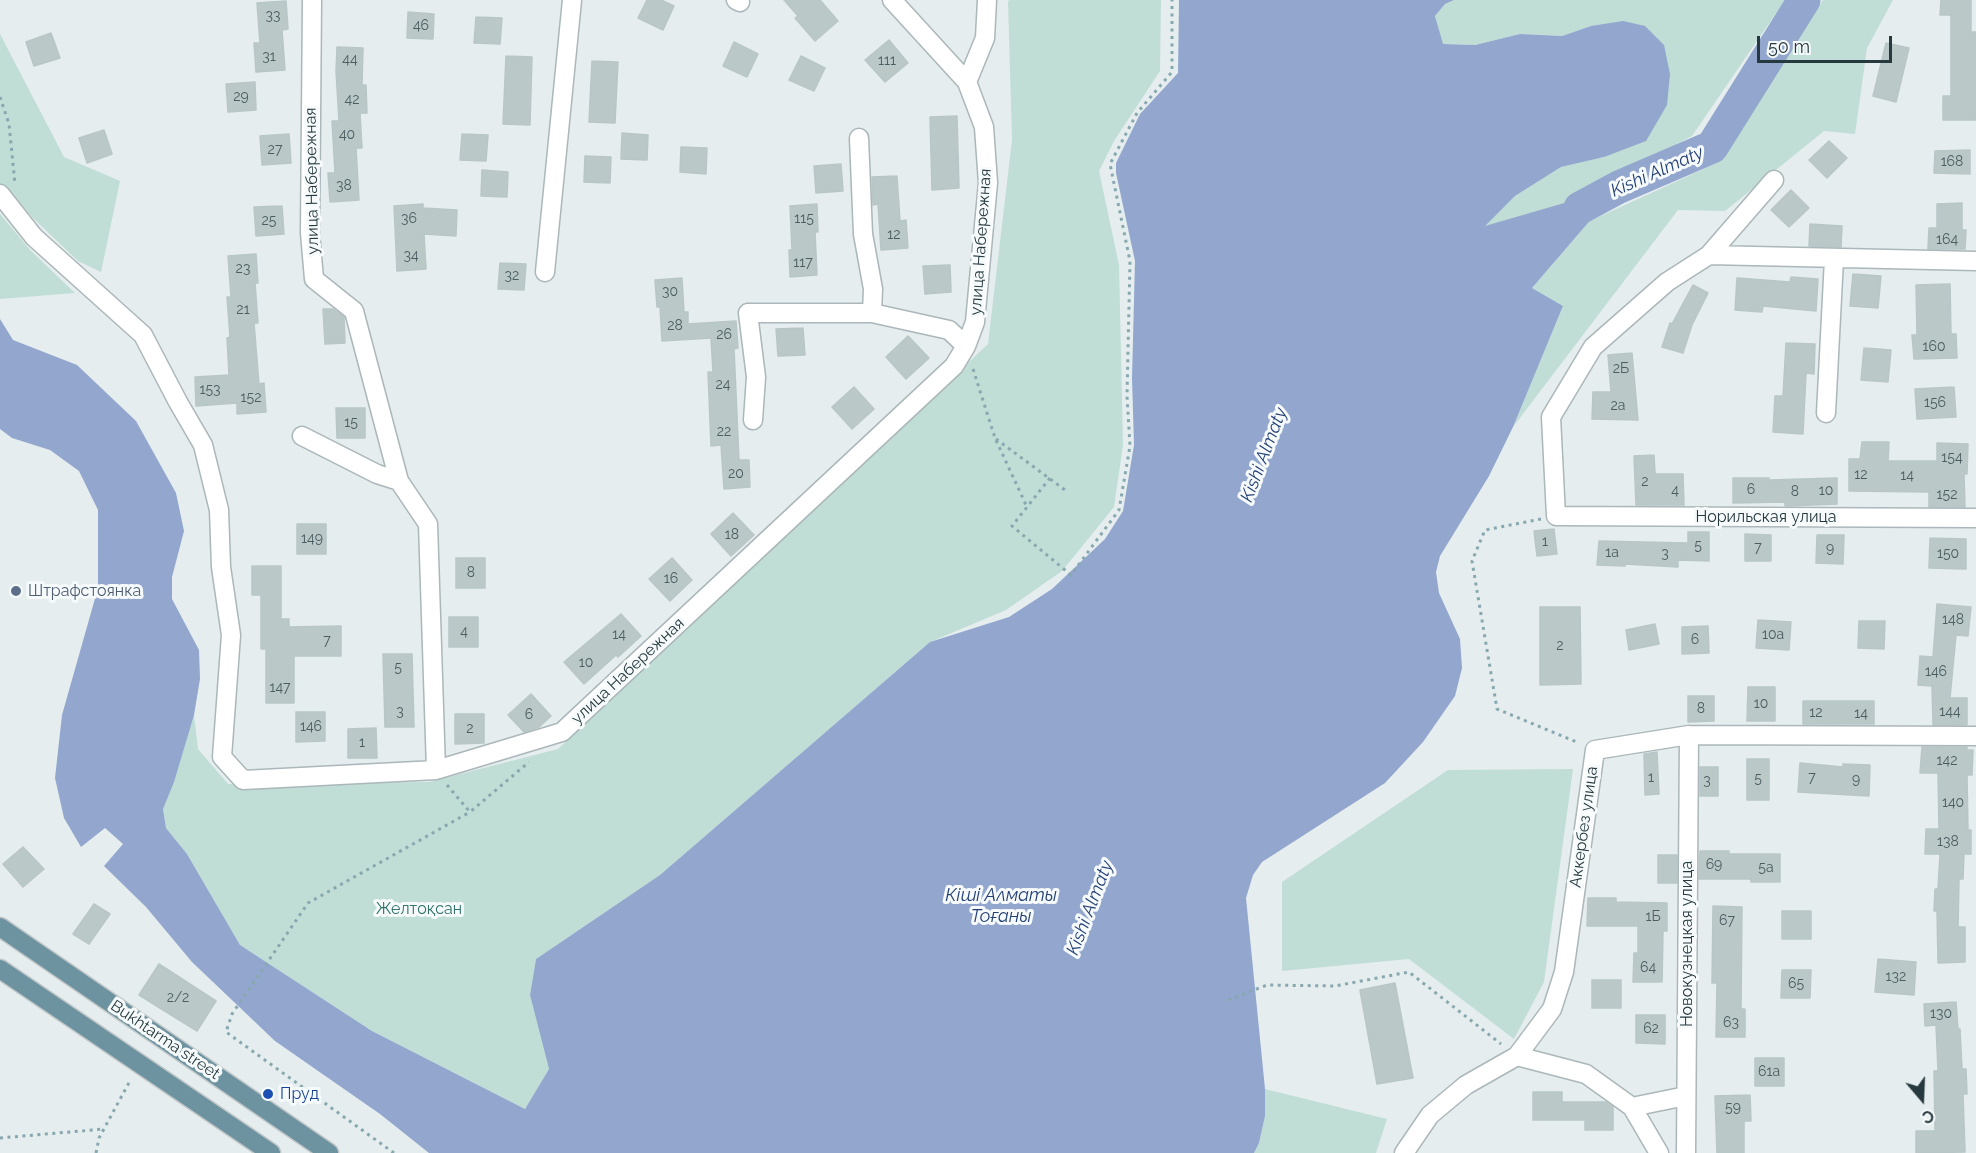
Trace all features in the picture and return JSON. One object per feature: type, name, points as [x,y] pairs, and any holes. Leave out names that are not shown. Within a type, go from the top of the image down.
[{"type":"main road","name":"Bukhtarma street","points":[[0,927],[329,1153]]},
{"type":"main road","name":"Bukhtarma street","points":[[0,969],[271,1153]]},
{"type":"street","name":"улица Набережная","points":[[312,0],[310,233],[314,279],[354,310],[399,481],[428,524],[436,770],[562,732],[954,366],[966,346],[975,322],[988,183],[984,128],[967,82]]},
{"type":"street","points":[[545,273],[572,0]]},
{"type":"street","points":[[892,0],[967,82],[985,38],[987,0]]},
{"type":"street","points":[[859,138],[863,234],[873,290],[872,313]]},
{"type":"street","points":[[1556,516],[1551,417],[1593,347],[1666,282],[1709,255],[1774,180]]},
{"type":"street","points":[[8,193],[34,237],[143,335],[203,445],[219,510],[221,567],[231,635],[222,758],[243,780],[436,770]]},
{"type":"street","points":[[1709,255],[1976,261]]},
{"type":"street","points":[[1826,413],[1833,259]]},
{"type":"street","points":[[753,420],[756,377],[748,313],[872,313],[949,330],[966,346]]},
{"type":"street","points":[[302,436],[377,474],[399,481]]},
{"type":"street","name":"Норильская улица","points":[[1556,516],[1976,518]]},
{"type":"street","name":"Аккербез улица","points":[[1404,1153],[1430,1115],[1466,1085],[1517,1056],[1552,1009],[1564,972],[1595,750],[1689,735],[1976,736]]},
{"type":"street","name":"Новокузнецкая улица","points":[[1686,1153],[1689,735]]},
{"type":"street","points":[[1517,1056],[1586,1074],[1632,1107],[1659,1153]]},
{"type":"street","points":[[1632,1107],[1686,1096]]},
{"type":"path","points":[[1050,478],[1012,526],[1071,575],[1119,510],[1130,446],[1127,396],[1130,261],[1110,164],[1137,112],[1172,72],[1172,0]]},
{"type":"path","points":[[0,97],[9,124],[8,193]]},
{"type":"path","points":[[966,346],[995,438],[1027,507]]},
{"type":"path","points":[[995,438],[1065,490]]},
{"type":"path","points":[[1556,516],[1485,530],[1472,561],[1497,709],[1595,750]]},
{"type":"path","points":[[394,1153],[226,1032],[232,1014],[308,903],[470,812],[531,760]]},
{"type":"path","points":[[436,770],[470,812]]},
{"type":"path","points":[[1228,1000],[1267,985],[1335,986],[1409,972],[1517,1056]]},
{"type":"path","points":[[96,1153],[99,1138],[139,1063]]},
{"type":"path","points":[[0,1138],[104,1129]]},
{"type":"green space","name":"Желтоқсан","points":[[1161,0],[1160,71],[1114,141],[1099,171],[1119,265],[1123,445],[1114,507],[1062,571],[1006,610],[930,642],[660,875],[536,959],[530,995],[549,1069],[525,1109],[372,1031],[240,945],[187,854],[166,828],[163,809],[194,715],[198,749],[228,784],[429,782],[558,749],[988,344],[1012,140],[1008,1]]},
{"type":"green space","points":[[1454,0],[1785,0],[1692,136],[1564,203],[1483,227],[1515,196],[1561,167],[1604,157],[1591,26],[1562,36],[1520,34],[1475,45],[1442,44],[1435,16],[1445,4]]},
{"type":"green space","points":[[1823,0],[1893,0],[1867,48],[1855,134],[1824,131],[1725,211],[1678,210],[1513,427],[1563,306],[1532,288],[1590,221],[1719,162]]},
{"type":"green space","points":[[0,34],[64,157],[120,181],[101,272],[78,261],[33,218],[5,185],[0,189]]},
{"type":"green space","points":[[0,214],[31,251],[75,293],[0,299]]},
{"type":"green space","points":[[1573,769],[1544,982],[1514,1039],[1409,959],[1282,971],[1282,882],[1448,770]]},
{"type":"green space","points":[[1265,1089],[1387,1119],[1376,1153],[1254,1153],[1259,1143],[1265,1116]]},
{"type":"water","name":"Кіші Алматы Тоғаны","points":[[1179,0],[1454,0],[1445,4],[1435,16],[1443,44],[1475,45],[1520,34],[1562,36],[1591,26],[1623,21],[1645,26],[1664,45],[1670,74],[1667,105],[1646,141],[1604,157],[1561,167],[1515,196],[1485,226],[1619,187],[1532,288],[1563,306],[1513,427],[1489,476],[1440,556],[1436,572],[1439,593],[1460,639],[1462,668],[1455,696],[1423,742],[1385,783],[1262,862],[1253,875],[1246,898],[1265,1089],[1265,1116],[1259,1143],[1254,1153],[429,1153],[380,1114],[275,1041],[192,962],[146,907],[104,866],[123,844],[105,828],[81,847],[64,818],[55,778],[62,715],[98,588],[98,510],[79,471],[50,450],[12,438],[0,429],[0,319],[13,340],[77,365],[136,421],[176,493],[184,531],[172,577],[172,599],[199,650],[200,679],[194,715],[174,782],[163,809],[166,828],[187,854],[240,945],[372,1031],[525,1109],[549,1069],[530,995],[536,959],[660,875],[930,642],[1009,617],[1052,589],[1105,539],[1123,511],[1134,445],[1132,378],[1135,261],[1116,173],[1116,163],[1140,114],[1178,73]]},
{"type":"building","points":[[647,0],[661,0],[674,6],[663,30],[638,18]]},
{"type":"building","points":[[784,0],[820,0],[838,21],[815,41],[795,18],[798,16]]},
{"type":"building","points":[[1941,0],[1971,0],[1971,32],[1976,32],[1976,120],[1943,120],[1943,96],[1951,96],[1951,15],[1940,15]]},
{"type":"building","points":[[286,1],[288,29],[282,30],[285,70],[256,72],[254,43],[260,43],[257,3]]},
{"type":"building","points":[[408,12],[434,14],[433,39],[407,38]]},
{"type":"building","points":[[476,17],[502,18],[500,44],[474,43]]},
{"type":"building","points":[[51,33],[60,58],[34,66],[26,42]]},
{"type":"building","points":[[889,40],[908,63],[885,82],[865,60]]},
{"type":"building","points":[[734,42],[758,54],[747,77],[723,66]]},
{"type":"building","points":[[1886,43],[1909,48],[1896,102],[1873,96]]},
{"type":"building","points":[[337,47],[363,48],[362,85],[366,85],[367,113],[360,113],[362,148],[356,148],[359,200],[330,202],[328,173],[335,173],[332,121],[339,121]]},
{"type":"building","points":[[506,56],[532,57],[530,125],[503,124]]},
{"type":"building","points":[[801,56],[825,68],[814,91],[789,80]]},
{"type":"building","points":[[592,61],[618,62],[615,123],[589,122]]},
{"type":"building","points":[[255,82],[256,110],[228,112],[226,84]]},
{"type":"building","points":[[957,116],[959,188],[932,190],[930,117]]},
{"type":"building","points":[[104,130],[112,154],[87,163],[79,138]]},
{"type":"building","points":[[622,133],[648,135],[647,160],[621,159]]},
{"type":"building","points":[[289,134],[291,163],[262,165],[260,136]]},
{"type":"building","points":[[462,134],[488,135],[486,161],[460,160]]},
{"type":"building","points":[[1829,141],[1847,158],[1827,178],[1809,160]]},
{"type":"building","points":[[681,147],[707,148],[706,174],[680,172]]},
{"type":"building","points":[[1970,150],[1970,174],[1934,173],[1935,151]]},
{"type":"building","points":[[585,156],[611,157],[610,183],[584,182]]},
{"type":"building","points":[[841,164],[843,191],[816,193],[814,166]]},
{"type":"building","points":[[482,170],[508,172],[507,197],[481,196]]},
{"type":"building","points":[[897,176],[900,221],[906,220],[908,248],[881,250],[878,204],[873,205],[872,177]]},
{"type":"building","points":[[1791,190],[1809,208],[1789,227],[1771,210]]},
{"type":"building","points":[[1962,203],[1962,230],[1966,230],[1965,249],[1928,249],[1929,228],[1937,228],[1937,204]]},
{"type":"building","points":[[423,204],[423,208],[457,210],[456,236],[424,234],[426,269],[397,271],[394,206]]},
{"type":"building","points":[[817,204],[818,232],[815,232],[817,275],[790,277],[789,250],[792,250],[790,206]]},
{"type":"building","points":[[282,206],[284,234],[256,236],[254,207]]},
{"type":"building","points":[[1810,224],[1842,226],[1841,247],[1809,246]]},
{"type":"building","points":[[256,254],[258,283],[255,283],[258,323],[254,323],[259,384],[264,383],[266,412],[237,414],[237,403],[196,406],[195,377],[229,375],[227,338],[230,337],[227,297],[231,297],[228,256]]},
{"type":"building","points":[[500,263],[526,264],[524,290],[498,289]]},
{"type":"building","points":[[950,265],[951,292],[925,294],[923,266]]},
{"type":"building","points":[[1853,274],[1881,276],[1878,308],[1850,306]]},
{"type":"building","points":[[1791,277],[1818,279],[1816,311],[1763,306],[1762,312],[1735,310],[1737,278],[1790,282]]},
{"type":"building","points":[[682,278],[684,312],[688,312],[688,324],[736,321],[738,348],[734,349],[739,460],[749,460],[750,487],[724,489],[721,445],[711,446],[708,372],[713,372],[711,338],[662,341],[660,307],[657,307],[655,280]]},
{"type":"building","points":[[1950,284],[1951,334],[1956,334],[1957,358],[1914,359],[1912,335],[1917,335],[1916,285]]},
{"type":"building","points":[[1693,285],[1708,293],[1692,325],[1683,353],[1662,347],[1670,323],[1672,324]]},
{"type":"building","points":[[323,309],[333,309],[344,317],[345,343],[325,344]]},
{"type":"building","points":[[803,328],[805,355],[778,356],[776,329]]},
{"type":"building","points":[[908,336],[929,358],[906,379],[886,357]]},
{"type":"building","points":[[1786,343],[1815,344],[1814,374],[1806,373],[1803,434],[1773,432],[1775,396],[1783,396]]},
{"type":"building","points":[[1864,348],[1891,350],[1888,382],[1861,380]]},
{"type":"building","points":[[1632,353],[1638,420],[1592,419],[1593,392],[1611,392],[1608,355]]},
{"type":"building","points":[[854,387],[874,409],[852,429],[832,407]]},
{"type":"building","points":[[1954,387],[1956,417],[1917,419],[1915,389]]},
{"type":"building","points":[[336,408],[365,408],[365,438],[337,438]]},
{"type":"building","points":[[1862,442],[1889,442],[1888,461],[1937,461],[1937,443],[1968,444],[1967,474],[1964,474],[1965,507],[1929,507],[1929,492],[1849,491],[1849,459],[1860,459]]},
{"type":"building","points":[[1654,455],[1655,474],[1683,474],[1684,505],[1636,505],[1634,456]]},
{"type":"building","points":[[1733,478],[1769,478],[1769,480],[1837,478],[1837,504],[1785,506],[1785,502],[1733,503]]},
{"type":"building","points":[[733,513],[754,535],[731,556],[711,534]]},
{"type":"building","points":[[297,524],[326,524],[326,554],[297,554]]},
{"type":"building","points":[[1554,529],[1557,554],[1537,556],[1534,531]]},
{"type":"building","points":[[1688,532],[1709,532],[1709,561],[1678,560],[1678,567],[1597,565],[1599,541],[1688,543]]},
{"type":"building","points":[[1745,534],[1771,535],[1771,561],[1745,561]]},
{"type":"building","points":[[1817,535],[1844,535],[1843,564],[1816,563]]},
{"type":"building","points":[[1930,538],[1966,539],[1966,569],[1929,568]]},
{"type":"building","points":[[456,558],[485,558],[485,588],[456,588]]},
{"type":"building","points":[[672,558],[692,580],[670,601],[649,579]]},
{"type":"building","points":[[252,566],[281,566],[281,619],[289,619],[289,627],[341,626],[341,656],[294,656],[294,703],[266,703],[266,649],[261,649],[261,595],[252,595]]},
{"type":"building","points":[[1937,604],[1971,607],[1968,636],[1956,635],[1950,698],[1967,698],[1967,725],[1933,725],[1932,686],[1918,685],[1920,656],[1933,657]]},
{"type":"building","points":[[1540,607],[1580,607],[1581,684],[1540,685]]},
{"type":"building","points":[[621,614],[641,636],[584,684],[564,662]]},
{"type":"building","points":[[449,617],[478,617],[478,647],[449,647]]},
{"type":"building","points":[[1758,620],[1791,622],[1789,650],[1756,648]]},
{"type":"building","points":[[1859,621],[1885,621],[1884,649],[1858,648]]},
{"type":"building","points":[[1655,624],[1659,644],[1629,650],[1626,630]]},
{"type":"building","points":[[1708,626],[1709,653],[1682,654],[1682,627]]},
{"type":"building","points":[[383,654],[412,654],[414,727],[385,727]]},
{"type":"building","points":[[1748,687],[1775,687],[1775,721],[1747,721]]},
{"type":"building","points":[[531,694],[551,716],[539,727],[524,732],[508,715]]},
{"type":"building","points":[[1688,696],[1714,696],[1714,721],[1688,722]]},
{"type":"building","points":[[1803,701],[1874,701],[1874,724],[1803,724]]},
{"type":"building","points":[[296,712],[325,712],[325,741],[296,742]]},
{"type":"building","points":[[455,714],[484,714],[484,743],[455,744]]},
{"type":"building","points":[[376,728],[377,758],[348,758],[348,729]]},
{"type":"building","points":[[1922,747],[1967,747],[1967,750],[1973,750],[1972,775],[1967,775],[1971,854],[1964,854],[1963,879],[1959,879],[1958,927],[1965,927],[1965,962],[1938,963],[1937,911],[1934,911],[1940,854],[1925,854],[1926,829],[1939,829],[1938,773],[1920,773]]},
{"type":"building","points":[[1657,752],[1659,794],[1645,795],[1644,754]]},
{"type":"building","points":[[1747,759],[1769,759],[1769,800],[1747,800]]},
{"type":"building","points":[[1800,763],[1843,767],[1843,764],[1870,765],[1869,796],[1798,792]]},
{"type":"building","points":[[1700,767],[1718,767],[1718,796],[1700,796]]},
{"type":"building","points":[[23,847],[44,869],[23,887],[3,864]]},
{"type":"building","points":[[1700,851],[1729,851],[1729,854],[1780,854],[1780,882],[1751,882],[1751,879],[1699,879]]},
{"type":"building","points":[[1658,855],[1677,855],[1677,883],[1658,883]]},
{"type":"building","points":[[1588,898],[1616,898],[1616,902],[1667,903],[1667,931],[1663,931],[1662,982],[1633,982],[1634,953],[1638,953],[1638,926],[1587,926]]},
{"type":"building","points":[[94,904],[110,914],[89,944],[73,934]]},
{"type":"building","points":[[1713,906],[1742,907],[1741,1009],[1745,1009],[1745,1037],[1716,1037],[1717,983],[1712,983]]},
{"type":"building","points":[[1782,911],[1811,911],[1811,939],[1782,939]]},
{"type":"building","points":[[1878,959],[1916,962],[1914,995],[1875,992]]},
{"type":"building","points":[[159,964],[216,1001],[197,1031],[139,995]]},
{"type":"building","points":[[1782,970],[1811,970],[1810,998],[1781,998]]},
{"type":"building","points":[[1592,980],[1621,980],[1621,1008],[1592,1008]]},
{"type":"building","points":[[1395,983],[1413,1078],[1377,1084],[1360,990]]},
{"type":"building","points":[[1956,1002],[1962,1069],[1966,1069],[1967,1094],[1963,1094],[1965,1152],[1916,1153],[1916,1131],[1935,1131],[1934,1071],[1938,1071],[1936,1025],[1925,1026],[1924,1004]]},
{"type":"building","points":[[1636,1015],[1665,1015],[1665,1044],[1636,1043]]},
{"type":"building","points":[[1755,1058],[1784,1058],[1784,1086],[1755,1086]]},
{"type":"building","points":[[1533,1092],[1562,1092],[1562,1102],[1606,1102],[1613,1107],[1613,1130],[1585,1130],[1585,1120],[1533,1120]]},
{"type":"building","points":[[1750,1095],[1751,1121],[1744,1121],[1744,1153],[1717,1153],[1715,1096]]},
{"type":"waterway","name":"Kіshі Almaty","points":[[1580,208],[1619,187],[1712,147],[1804,0]]},
{"type":"place","name":"Штрафстоянка","points":[[16,591]]},
{"type":"place","name":"Пруд","points":[[268,1094]]}]
